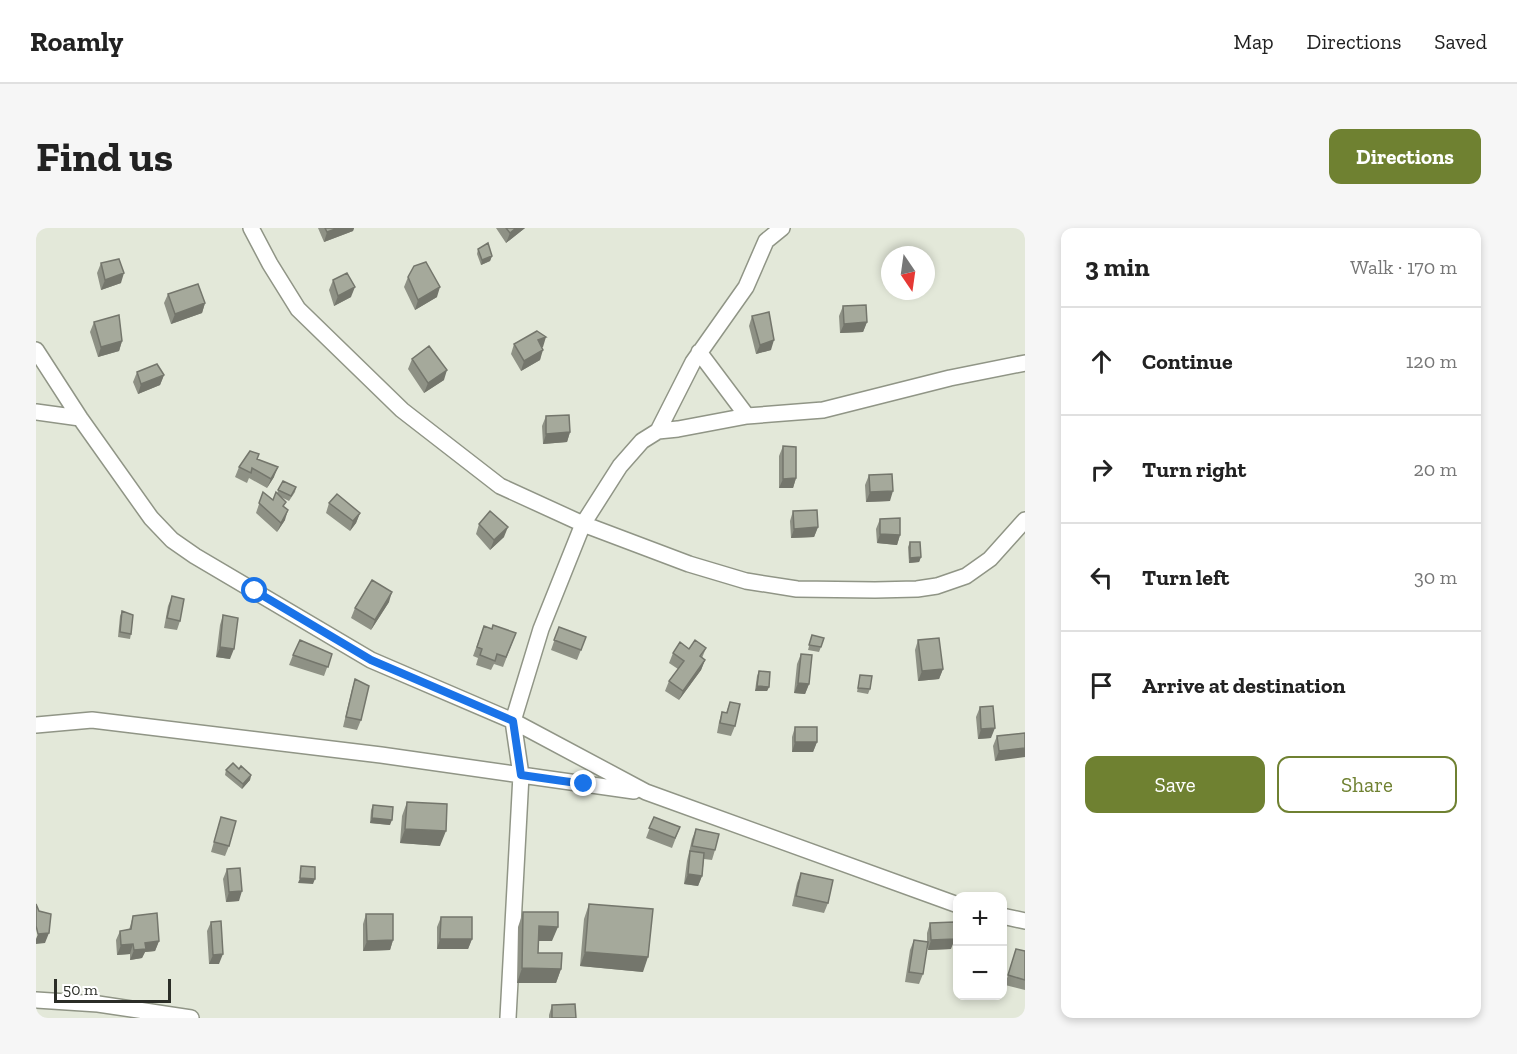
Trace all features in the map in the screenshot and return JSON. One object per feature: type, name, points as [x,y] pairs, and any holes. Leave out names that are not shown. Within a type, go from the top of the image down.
[{"type":"street","points":[[252,228],[270,264],[298,309],[402,410],[500,486],[583,524],[689,564],[746,581],[797,589],[875,590],[937,586],[966,576],[990,559],[1025,520]]},
{"type":"street","points":[[658,431],[699,352],[728,315],[746,287],[766,241],[782,228]]},
{"type":"street","points":[[36,350],[80,418],[151,518],[172,540],[195,556],[371,660],[513,721],[646,792],[953,903]]},
{"type":"street","points":[[699,352],[747,416]]},
{"type":"street","points":[[508,1018],[521,775],[513,721],[541,630],[583,524],[621,466],[642,441],[658,431],[747,416],[823,410],[950,378],[1025,363]]},
{"type":"street","points":[[36,412],[80,418]]},
{"type":"street","points":[[36,724],[92,720],[381,755],[646,792]]},
{"type":"street","points":[[1007,917],[1025,921]]},
{"type":"street","points":[[36,1000],[98,1004],[191,1018]]},
{"type":"building","points":[[325,228],[338,228],[327,232]]},
{"type":"building","points":[[506,228],[516,228],[510,233]]},
{"type":"building","points":[[488,243],[492,256],[482,260],[478,249]]},
{"type":"building","points":[[119,259],[124,273],[105,280],[101,263]]},
{"type":"building","points":[[426,262],[440,287],[418,300],[408,277],[414,266]]},
{"type":"building","points":[[347,273],[355,287],[338,296],[333,280]]},
{"type":"building","points":[[198,284],[205,303],[175,314],[168,294]]},
{"type":"building","points":[[866,305],[867,322],[844,324],[843,306]]},
{"type":"building","points":[[769,312],[774,340],[760,345],[752,316]]},
{"type":"building","points":[[119,315],[122,341],[101,347],[94,322]]},
{"type":"building","points":[[537,331],[546,337],[538,340],[543,350],[524,361],[514,344]]},
{"type":"building","points":[[429,346],[447,370],[428,383],[412,359]]},
{"type":"building","points":[[157,364],[164,375],[141,384],[137,372]]},
{"type":"building","points":[[569,415],[570,432],[546,434],[546,416]]},
{"type":"building","points":[[783,446],[796,447],[796,478],[783,479]]},
{"type":"building","points":[[250,451],[259,454],[257,459],[278,467],[271,479],[252,468],[251,473],[239,467]]},
{"type":"building","points":[[892,474],[893,491],[870,492],[869,475]]},
{"type":"building","points":[[283,481],[296,487],[291,496],[278,490]]},
{"type":"building","points":[[263,492],[273,500],[276,492],[286,502],[283,506],[288,510],[281,523],[259,503]]},
{"type":"building","points":[[337,494],[360,513],[353,521],[329,503]]},
{"type":"building","points":[[817,510],[818,527],[794,529],[793,511]]},
{"type":"building","points":[[490,511],[508,527],[494,540],[479,524]]},
{"type":"building","points":[[900,518],[900,535],[880,534],[880,519]]},
{"type":"building","points":[[910,542],[920,542],[921,557],[910,558]]},
{"type":"building","points":[[372,580],[392,592],[375,620],[355,608]]},
{"type":"building","points":[[172,596],[184,599],[180,621],[167,618]]},
{"type":"building","points":[[122,611],[133,615],[131,634],[120,632]]},
{"type":"building","points":[[223,615],[238,618],[234,649],[220,647]]},
{"type":"building","points":[[493,625],[516,633],[506,657],[497,654],[495,661],[480,655],[482,649],[477,647],[484,626],[492,629]]},
{"type":"building","points":[[559,627],[586,637],[581,650],[554,640]]},
{"type":"building","points":[[812,635],[824,638],[821,647],[809,645]]},
{"type":"building","points":[[939,638],[943,669],[922,671],[918,640]]},
{"type":"building","points":[[300,640],[332,654],[328,667],[293,655]]},
{"type":"building","points":[[695,640],[706,648],[700,656],[705,660],[683,691],[669,681],[684,661],[673,653],[680,642],[689,649]]},
{"type":"building","points":[[801,654],[812,655],[809,684],[798,683]]},
{"type":"building","points":[[759,671],[770,672],[769,687],[757,686]]},
{"type":"building","points":[[860,675],[872,676],[870,689],[858,688]]},
{"type":"building","points":[[355,679],[369,686],[361,720],[346,717]]},
{"type":"building","points":[[730,702],[740,704],[735,726],[720,723],[722,712],[727,713]]},
{"type":"building","points":[[993,706],[995,728],[981,729],[980,707]]},
{"type":"building","points":[[795,727],[817,727],[817,742],[795,742]]},
{"type":"building","points":[[1025,733],[1025,748],[999,751],[997,736]]},
{"type":"building","points":[[233,763],[239,769],[241,766],[251,775],[243,784],[226,770]]},
{"type":"building","points":[[407,802],[447,804],[446,831],[405,829]]},
{"type":"building","points":[[373,805],[393,807],[392,820],[372,818]]},
{"type":"building","points":[[221,817],[236,821],[229,846],[214,842]]},
{"type":"building","points":[[654,817],[680,827],[675,838],[649,828]]},
{"type":"building","points":[[696,829],[719,834],[715,850],[692,846]]},
{"type":"building","points":[[690,851],[704,853],[702,876],[688,874]]},
{"type":"building","points":[[301,866],[315,867],[315,879],[300,878]]},
{"type":"building","points":[[240,868],[242,891],[229,892],[227,869]]},
{"type":"building","points":[[801,873],[833,880],[828,903],[796,896]]},
{"type":"building","points":[[36,904],[39,911],[51,914],[49,933],[38,934]]},
{"type":"building","points":[[589,904],[653,909],[648,957],[585,952]]},
{"type":"building","points":[[523,912],[558,912],[558,927],[539,926],[538,953],[562,953],[561,969],[522,968]]},
{"type":"building","points":[[157,913],[159,941],[145,943],[146,949],[134,950],[133,944],[121,945],[120,931],[131,929],[133,916]]},
{"type":"building","points":[[366,914],[393,914],[393,940],[367,941]]},
{"type":"building","points":[[441,917],[472,917],[472,939],[440,939]]},
{"type":"building","points":[[221,921],[223,954],[213,955],[211,922]]},
{"type":"building","points":[[953,922],[953,939],[931,940],[930,923]]},
{"type":"building","points":[[914,940],[928,942],[923,974],[909,972]]},
{"type":"building","points":[[1016,949],[1025,951],[1025,980],[1008,975]]},
{"type":"building","points":[[575,1004],[576,1018],[552,1018],[552,1005]]},
{"type":"route","points":[[255,591],[371,660],[513,721],[521,775],[584,784]]}]
